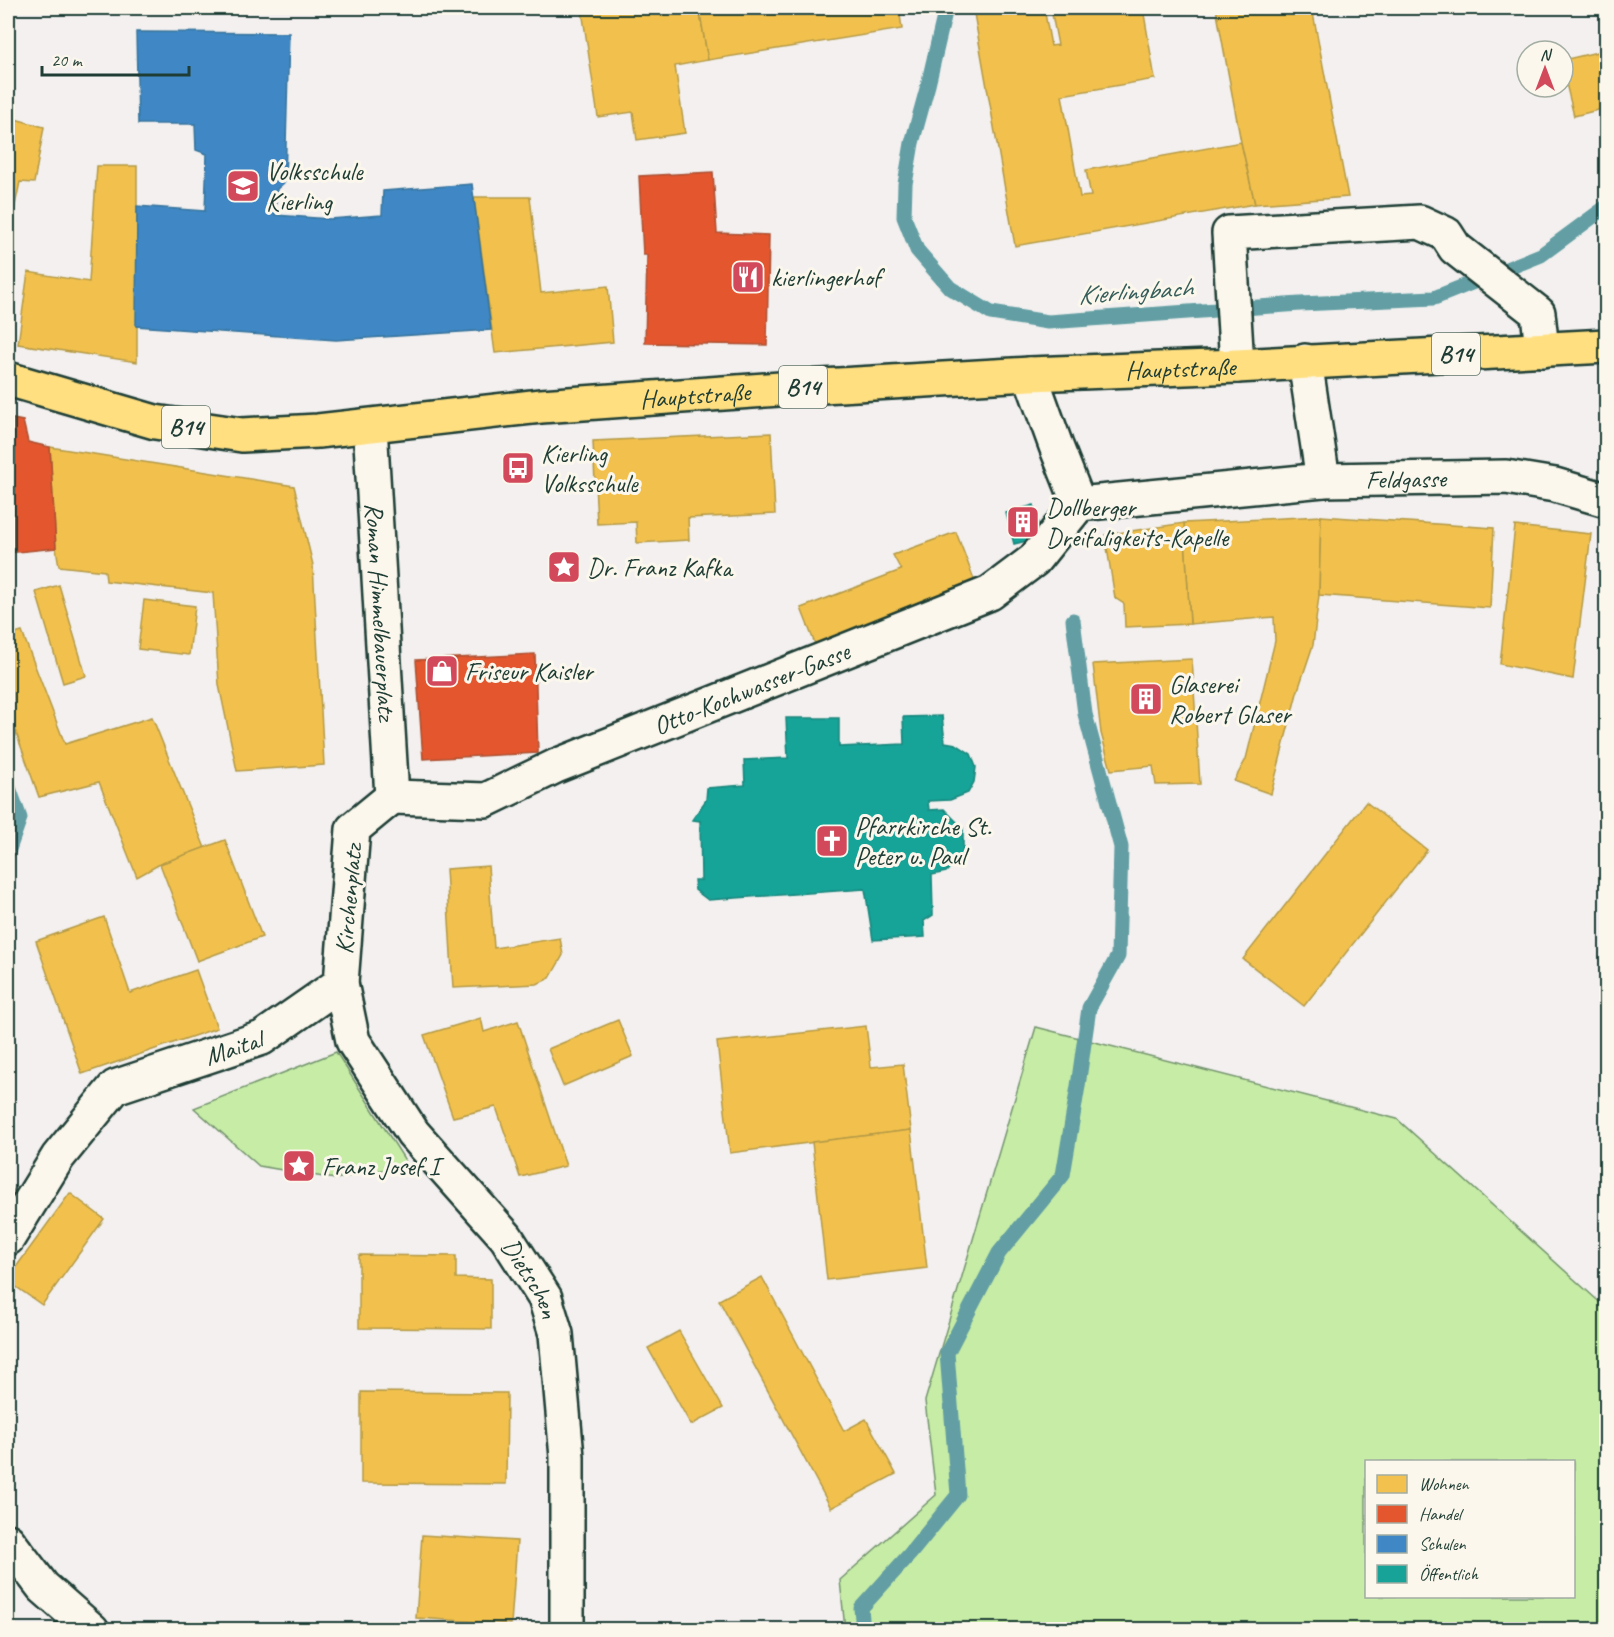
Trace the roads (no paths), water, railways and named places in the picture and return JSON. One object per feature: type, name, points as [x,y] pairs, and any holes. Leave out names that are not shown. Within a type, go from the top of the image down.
[{"type":"main road","name":"Hauptstraße","points":[[8,379],[155,422],[242,435],[370,426],[541,406],[822,386],[1606,346]]},
{"type":"street","points":[[1237,366],[1229,232],[1420,222],[1446,234],[1455,248],[1538,312],[1542,350]]},
{"type":"street","points":[[1030,374],[1079,504],[1323,480],[1305,362]]},
{"type":"street","name":"Roman Himmelbauerplatz","points":[[370,426],[392,797]]},
{"type":"street","name":"Feldgasse","points":[[1323,480],[1506,477],[1555,485],[1606,500]]},
{"type":"street","name":"Otto-Kochwasser-Gasse","points":[[392,797],[486,800],[556,766],[990,593],[1034,560],[1079,504]]},
{"type":"street","name":"Kirchenplatz","points":[[341,983],[353,829],[392,797]]},
{"type":"street","name":"Maital","points":[[8,1238],[57,1157],[115,1087],[262,1038],[341,983]]},
{"type":"street","name":"Dietschen","points":[[341,983],[353,1041],[413,1133],[506,1237],[545,1298],[556,1334],[567,1457],[567,1629]]},
{"type":"street","points":[[8,1542],[43,1587],[92,1629]]},
{"type":"waterway","name":"Kierlingbach","points":[[946,8],[912,143],[905,184],[904,217],[917,250],[950,288],[991,313],[1048,322],[1300,304],[1434,298],[1541,255],[1606,207]]},
{"type":"waterway","points":[[863,1630],[861,1608],[910,1554],[958,1495],[947,1353],[999,1253],[1063,1175],[1089,1008],[1118,956],[1121,847],[1085,714],[1073,620]]},
{"type":"waterway","name":"Kierlingbach","points":[[8,785],[20,818],[8,852]]},
{"type":"place","name":"Volksschule Kierling","points":[[243,186]]},
{"type":"place","name":"kierlingerhof","points":[[748,277]]},
{"type":"place","name":"Kierling Volksschule","points":[[518,468]]},
{"type":"place","name":"Dollberger Dreifaligkeits-Kapelle","points":[[1023,522]]},
{"type":"place","name":"Dr. Franz Kafka","points":[[564,567]]},
{"type":"place","name":"Friseur Kaisler","points":[[442,671]]},
{"type":"place","name":"Glaserei Robert Glaser","points":[[1146,699]]},
{"type":"place","name":"Pfarrkirche St. Peter u. Paul","points":[[832,841]]},
{"type":"place","name":"Franz Josef I","points":[[299,1166]]}]
